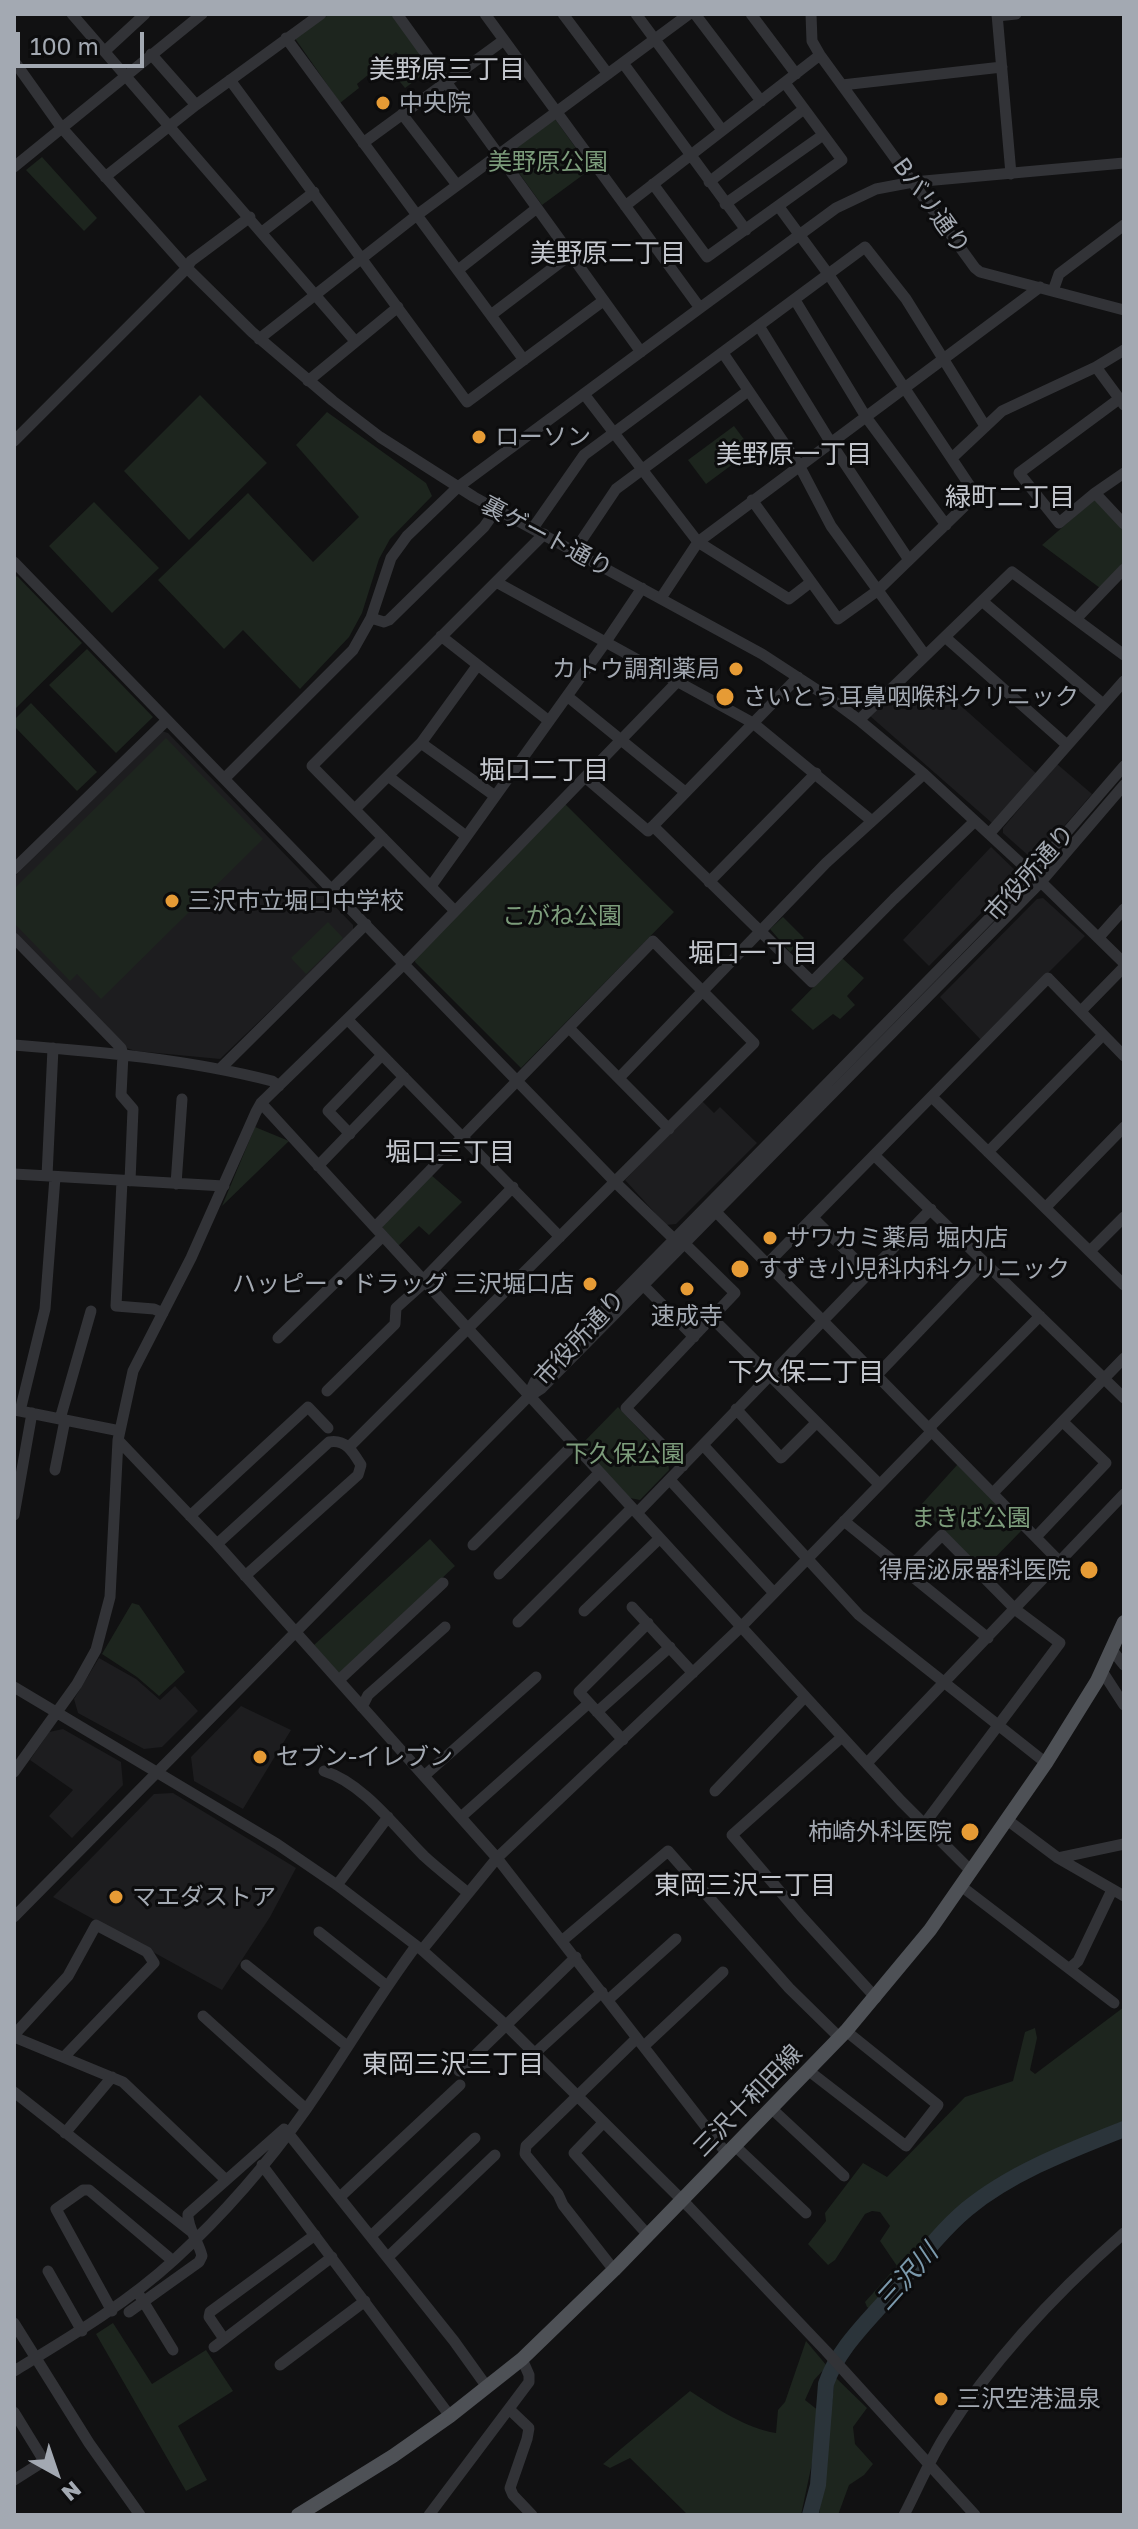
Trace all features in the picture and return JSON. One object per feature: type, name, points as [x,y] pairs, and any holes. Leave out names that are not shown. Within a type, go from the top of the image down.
[{"type":"main road","name":"三沢十和田線","points":[[298,2515],[393,2456],[522,2359],[614,2270],[843,2035],[922,1940],[1046,1763],[1102,1671],[1124,1622]]},
{"type":"street","points":[[72,14],[355,341]]},
{"type":"street","points":[[105,177],[196,105],[321,14]]},
{"type":"street","points":[[397,14],[641,352]]},
{"type":"street","points":[[485,14],[700,308]]},
{"type":"street","points":[[563,14],[608,74]]},
{"type":"street","points":[[636,14],[722,130]]},
{"type":"street","points":[[259,339],[498,154],[692,14],[761,101]]},
{"type":"street","points":[[751,14],[796,74]]},
{"type":"street","name":"Bバリ通り","points":[[811,14],[812,41],[820,55],[975,268],[980,272],[1124,310]]},
{"type":"street","points":[[1011,174],[997,15],[1016,14]]},
{"type":"street","points":[[14,167],[197,15]]},
{"type":"street","points":[[105,51],[138,16]]},
{"type":"street","points":[[286,38],[524,360]]},
{"type":"street","points":[[363,143],[504,40]]},
{"type":"street","points":[[151,54],[196,105]]},
{"type":"street","points":[[625,206],[820,55]]},
{"type":"street","name":"裏ゲート通り","points":[[14,61],[61,127],[187,268],[259,339],[308,381],[380,437],[458,487],[798,677],[859,720],[975,821],[1099,937],[1124,965]]},
{"type":"street","points":[[623,63],[746,230]]},
{"type":"street","points":[[842,85],[1002,67]]},
{"type":"street","points":[[230,80],[467,402],[603,301]]},
{"type":"street","points":[[653,184],[707,257],[842,160],[785,83]]},
{"type":"street","points":[[709,182],[804,109]]},
{"type":"street","points":[[402,114],[457,185]]},
{"type":"street","points":[[725,204],[823,135]]},
{"type":"street","points":[[225,778],[353,650],[371,618],[391,558],[407,536],[458,487],[854,197],[913,182],[1124,163]]},
{"type":"street","points":[[262,232],[314,192]]},
{"type":"street","points":[[752,500],[838,619],[877,591],[976,495],[829,275],[779,207]]},
{"type":"street","points":[[458,270],[537,208]]},
{"type":"street","points":[[14,441],[191,261],[250,217]]},
{"type":"street","points":[[1053,291],[1059,274],[1124,225]]},
{"type":"street","points":[[454,910],[312,766],[496,582],[538,531],[584,455],[865,247],[906,299],[985,426]]},
{"type":"street","points":[[491,315],[570,255]]},
{"type":"street","points":[[661,598],[698,542],[1040,287]]},
{"type":"street","points":[[795,300],[866,417],[946,525]]},
{"type":"street","points":[[308,381],[398,307]]},
{"type":"street","points":[[759,326],[831,443],[909,560]]},
{"type":"street","points":[[952,458],[1002,411],[1096,367],[1124,350]]},
{"type":"street","points":[[723,353],[799,465],[831,526],[925,655]]},
{"type":"street","points":[[1096,367],[1122,402],[1019,473],[1059,523],[1124,473]]},
{"type":"street","points":[[575,550],[616,489],[748,391]]},
{"type":"street","points":[[584,394],[698,542],[789,599],[811,582]]},
{"type":"street","points":[[1095,493],[1124,524]]},
{"type":"street","points":[[371,618],[384,622],[389,620],[484,527],[496,510]]},
{"type":"street","points":[[14,562],[616,1183],[735,1293],[626,1408],[683,1466]]},
{"type":"street","points":[[1077,618],[1124,569]]},
{"type":"street","points":[[859,720],[1012,572],[1124,655]]},
{"type":"street","points":[[496,582],[753,723],[872,821]]},
{"type":"street","points":[[431,886],[642,588]]},
{"type":"street","points":[[982,601],[1103,704]]},
{"type":"street","points":[[441,636],[549,721]]},
{"type":"street","points":[[945,637],[1067,745]]},
{"type":"street","points":[[355,809],[421,743],[477,666]]},
{"type":"street","points":[[585,777],[648,831],[798,677]]},
{"type":"street","points":[[989,834],[1124,681]]},
{"type":"street","points":[[14,1772],[88,1668],[103,1631],[108,1612],[119,1436],[133,1371],[261,1103],[404,964],[677,682]]},
{"type":"street","points":[[567,696],[685,792]]},
{"type":"street","points":[[14,869],[167,720]]},
{"type":"street","points":[[421,743],[495,796]]},
{"type":"street","name":"市役所通り","points":[[528,1397],[542,1388],[644,1286],[680,1242],[716,1212],[1036,878],[1124,766]]},
{"type":"street","points":[[709,882],[816,773]]},
{"type":"street","points":[[619,1078],[826,863],[924,774]]},
{"type":"street","points":[[388,776],[466,836]]},
{"type":"street","name":"市役所通り","points":[[528,1397],[535,1381],[680,1242],[1122,791]]},
{"type":"street","points":[[653,826],[812,982],[975,821]]},
{"type":"street","points":[[332,889],[383,838]]},
{"type":"street","points":[[1099,937],[1124,909]]},
{"type":"street","points":[[221,1068],[366,924]]},
{"type":"street","points":[[14,938],[121,1048],[121,1095],[133,1109],[116,1306],[154,1309],[163,1313]]},
{"type":"street","points":[[278,1338],[379,1231],[462,1136],[653,941],[754,1043],[349,1447]]},
{"type":"street","points":[[1081,1011],[1124,965]]},
{"type":"street","points":[[767,1264],[1048,978],[1124,1056]]},
{"type":"street","points":[[348,1020],[560,1237]]},
{"type":"street","points":[[569,1028],[669,1129]]},
{"type":"street","points":[[988,1152],[1103,1035]]},
{"type":"street","points":[[14,1045],[123,1054],[221,1068],[272,1081],[279,1086]]},
{"type":"street","points":[[14,1515],[22,1411],[49,1286],[53,1048]]},
{"type":"street","points":[[350,1134],[328,1111],[382,1055]]},
{"type":"street","points":[[318,1166],[404,1077]]},
{"type":"street","points":[[932,1097],[1124,1285]]},
{"type":"street","points":[[176,1184],[182,1099]]},
{"type":"street","points":[[261,1103],[805,1697],[971,1871]]},
{"type":"street","points":[[1046,1207],[1124,1127]]},
{"type":"street","points":[[874,1155],[1124,1398]]},
{"type":"street","points":[[14,1174],[224,1186]]},
{"type":"street","points":[[327,1391],[395,1324],[396,1308],[513,1187]]},
{"type":"street","points":[[518,1622],[670,1480],[931,1209]]},
{"type":"street","points":[[716,1212],[1061,1563]]},
{"type":"street","points":[[1090,1251],[1124,1217]]},
{"type":"street","points":[[813,1218],[869,1273]]},
{"type":"street","points":[[877,1375],[984,1263]]},
{"type":"street","points":[[644,1286],[694,1337]]},
{"type":"street","points":[[55,1470],[62,1420],[91,1311]]},
{"type":"street","points":[[129,2312],[140,2296],[288,2133],[387,1986],[497,1858],[742,1626],[1040,1316]]},
{"type":"street","points":[[712,1318],[879,1484]]},
{"type":"street","points":[[993,1493],[1124,1358]]},
{"type":"street","points":[[14,1917],[528,1397]]},
{"type":"street","points":[[190,1516],[308,1407],[328,1428]]},
{"type":"street","points":[[736,1409],[781,1458],[816,1423]]},
{"type":"street","points":[[22,1411],[119,1436],[497,1858],[640,2042],[731,2150],[806,2213]]},
{"type":"street","points":[[1036,1537],[1106,1463],[1063,1422]]},
{"type":"street","points":[[217,1544],[329,1442],[335,1441],[349,1447],[361,1465],[358,1475],[245,1576]]},
{"type":"street","points":[[473,1545],[573,1445]]},
{"type":"street","points":[[703,1445],[859,1615],[1046,1763]]},
{"type":"street","points":[[499,1574],[599,1473]]},
{"type":"street","points":[[670,1480],[774,1593]]},
{"type":"street","points":[[867,1763],[1122,1500]]},
{"type":"street","points":[[844,1521],[988,1638]]},
{"type":"street","points":[[906,1571],[942,1535],[1016,1610],[1060,1643],[925,1823]]},
{"type":"street","points":[[584,1611],[660,1538]]},
{"type":"street","points":[[339,1680],[443,1583]]},
{"type":"street","points":[[632,1607],[693,1673]]},
{"type":"street","points":[[623,1740],[579,1692],[648,1623]]},
{"type":"street","points":[[362,1707],[368,1695],[445,1627]]},
{"type":"street","points":[[461,1817],[670,1647]]},
{"type":"street","points":[[1112,1650],[1124,1665]]},
{"type":"street","points":[[1102,1671],[1124,1705]]},
{"type":"street","points":[[424,1776],[536,1677]]},
{"type":"street","points":[[14,1687],[260,1834],[337,1885],[419,1948],[506,2025],[681,2201],[826,2351],[975,2515]]},
{"type":"street","points":[[715,1791],[805,1697]]},
{"type":"street","points":[[842,1737],[732,1835],[876,1998]]},
{"type":"street","points":[[324,1771],[333,1773],[355,1789],[388,1817],[427,1859],[468,1893]]},
{"type":"street","points":[[337,1885],[388,1817]]},
{"type":"street","points":[[1006,1819],[1058,1858],[1124,1896]]},
{"type":"street","points":[[1058,1858],[1124,1844]]},
{"type":"street","points":[[563,1940],[668,1851],[789,1988],[843,2035],[938,2105],[906,2146],[809,2071]]},
{"type":"street","points":[[961,1886],[1114,2003]]},
{"type":"street","points":[[1070,1968],[1078,1961],[1112,1890]]},
{"type":"street","points":[[64,2057],[154,1963],[147,1952],[96,1925],[68,1976],[14,2036],[132,2088],[226,2180]]},
{"type":"street","points":[[319,1932],[387,1986]]},
{"type":"street","points":[[534,2054],[676,1939]]},
{"type":"street","points":[[459,2071],[576,1957]]},
{"type":"street","points":[[246,1965],[347,2046]]},
{"type":"street","points":[[614,2270],[525,2154],[526,2146],[576,2095],[723,1972]]},
{"type":"street","points":[[203,2016],[306,2109]]},
{"type":"street","points":[[65,2133],[112,2077]]},
{"type":"street","points":[[340,2197],[460,2085]]},
{"type":"street","points":[[14,2092],[195,2236]]},
{"type":"street","points":[[772,2109],[844,2176]]},
{"type":"street","points":[[603,2123],[574,2153],[648,2235]]},
{"type":"street","points":[[14,2371],[199,2262],[202,2256],[188,2214],[284,2129],[388,2257],[487,2387]]},
{"type":"street","points":[[371,2236],[475,2138]]},
{"type":"street","points":[[388,2257],[495,2155]]},
{"type":"street","points":[[262,2165],[450,2416]]},
{"type":"street","points":[[112,2311],[56,2209],[83,2190],[89,2190],[173,2261]]},
{"type":"street","points":[[904,2515],[944,2437],[1004,2355],[1075,2277],[1124,2233]]},
{"type":"street","points":[[315,2235],[210,2312],[219,2343],[332,2257]]},
{"type":"street","points":[[48,2271],[82,2331]]},
{"type":"street","points":[[140,2296],[173,2350]]},
{"type":"street","points":[[280,2365],[365,2301]]},
{"type":"street","points":[[14,2323],[89,2443],[140,2515]]},
{"type":"street","points":[[429,2515],[529,2382],[522,2359]]},
{"type":"street","points":[[509,2409],[529,2428],[510,2488],[532,2515]]},
{"type":"street","points":[[14,2412],[44,2461],[14,2480]]},
{"type":"shaded area","points":[[904,681],[926,700],[940,687],[1037,774],[992,823],[870,716]]},
{"type":"shaded area","name":"三沢市立堀口中学校","points":[[162,731],[168,733],[353,925],[353,931],[220,1059],[126,1048],[14,934],[14,877]]},
{"type":"shaded area","points":[[1057,764],[1092,794],[1040,854],[1030,857],[1003,833],[1003,828]]},
{"type":"shaded area","points":[[991,847],[1018,873],[1017,877],[929,966],[903,940]]},
{"type":"shaded area","points":[[1043,898],[1085,936],[981,1040],[940,997],[1037,899]]},
{"type":"shaded area","points":[[701,1100],[714,1113],[720,1107],[757,1143],[676,1224],[666,1225],[625,1180]]},
{"type":"shaded area","points":[[99,1658],[136,1679],[160,1700],[175,1686],[198,1711],[162,1747],[144,1749],[78,1713],[74,1699]]},
{"type":"shaded area","points":[[241,1706],[291,1730],[243,1809],[194,1781],[191,1757]]},
{"type":"shaded area","points":[[63,1729],[121,1762],[123,1785],[72,1838],[49,1816],[73,1790],[30,1760],[49,1732]]},
{"type":"shaded area","points":[[173,1793],[296,1868],[270,1917],[222,1990],[53,1897],[154,1794]]},
{"type":"green space","points":[[330,14],[391,14],[432,68],[405,88],[396,77],[410,66],[396,52],[357,84],[359,88],[340,103],[294,37]]},
{"type":"green space","name":"美野原公園","points":[[555,119],[591,169],[542,205],[506,155]]},
{"type":"green space","points":[[42,157],[97,218],[84,231],[26,170]]},
{"type":"green space","points":[[200,395],[267,463],[189,540],[124,471]]},
{"type":"green space","points":[[327,412],[426,483],[432,496],[390,539],[379,559],[362,613],[349,637],[300,689],[243,630],[224,649],[158,580],[248,493],[313,562],[359,517],[296,445]]},
{"type":"green space","points":[[734,426],[752,450],[706,484],[688,460]]},
{"type":"green space","points":[[1095,499],[1124,529],[1124,562],[1100,588],[1042,545]]},
{"type":"green space","points":[[94,502],[159,568],[112,613],[49,546]]},
{"type":"green space","points":[[17,576],[82,643],[14,710],[14,579]]},
{"type":"green space","points":[[87,649],[153,717],[116,753],[49,685]]},
{"type":"green space","points":[[31,703],[97,772],[77,791],[14,726],[14,720]]},
{"type":"green space","points":[[166,738],[263,839],[101,999],[77,974],[70,981],[14,923],[14,889]]},
{"type":"green space","name":"こがね公園","points":[[564,803],[674,912],[521,1068],[415,962],[416,954]]},
{"type":"green space","points":[[783,917],[804,938],[790,952],[770,929]]},
{"type":"green space","points":[[328,922],[343,938],[306,974],[291,958]]},
{"type":"green space","points":[[842,958],[864,978],[847,996],[855,1005],[840,1019],[833,1014],[813,1030],[791,1010]]},
{"type":"green space","points":[[255,1127],[289,1141],[222,1206]]},
{"type":"green space","points":[[430,1174],[462,1202],[429,1235],[419,1226],[398,1246],[383,1228],[383,1223]]},
{"type":"green space","name":"下久保公園","points":[[618,1407],[668,1460],[669,1470],[640,1500],[630,1498],[580,1446]]},
{"type":"green space","name":"まきば公園","points":[[958,1464],[1022,1530],[983,1570],[920,1506]]},
{"type":"green space","points":[[430,1539],[455,1566],[339,1674],[314,1645]]},
{"type":"green space","points":[[132,1603],[139,1605],[185,1672],[159,1696],[102,1654]]},
{"type":"green space","points":[[1124,2007],[1124,2123],[1023,2165],[951,2215],[871,2309],[867,2307],[865,2302],[897,2266],[880,2241],[890,2226],[880,2212],[865,2214],[835,2260],[828,2265],[808,2244],[826,2221],[825,2213],[863,2163],[887,2177],[965,2097],[1013,2081],[1025,2032],[1035,2028],[1037,2038],[1030,2070],[1035,2074]]},
{"type":"green space","points":[[113,2323],[152,2384],[206,2350],[233,2391],[178,2426],[207,2480],[186,2491],[96,2334]]},
{"type":"green space","points":[[806,2341],[827,2366],[814,2380],[805,2400],[819,2411],[818,2435],[801,2515],[688,2515],[630,2458],[610,2468],[603,2464],[690,2391],[742,2422],[776,2433],[778,2410],[785,2402]]},
{"type":"green space","points":[[835,2377],[867,2408],[853,2427],[855,2444],[873,2464],[849,2485],[838,2515],[819,2515]]},
{"type":"waterway","name":"三沢川","points":[[810,2515],[818,2485],[826,2384],[852,2339],[935,2241],[967,2209],[1022,2173],[1124,2129]]},
{"type":"place","name":"中央院","points":[[383,103]]},
{"type":"place","name":"ローソン","points":[[479,437]]},
{"type":"place","name":"カトウ調剤薬局","points":[[736,669]]},
{"type":"place","name":"さいとう耳鼻咽喉科クリニック","points":[[725,697]]},
{"type":"place","name":"三沢市立堀口中学校","points":[[172,901]]},
{"type":"place","name":"サワカミ薬局 堀内店","points":[[770,1238]]},
{"type":"place","name":"すずき小児科内科クリニック","points":[[740,1269]]},
{"type":"place","name":"ハッピー・ドラッグ 三沢堀口店","points":[[590,1284]]},
{"type":"place","name":"速成寺","points":[[687,1289]]},
{"type":"place","name":"得居泌尿器科医院","points":[[1089,1570]]},
{"type":"place","name":"セブン-イレブン","points":[[260,1757]]},
{"type":"place","name":"柿崎外科医院","points":[[970,1832]]},
{"type":"place","name":"マエダストア","points":[[116,1897]]},
{"type":"place","name":"三沢空港温泉","points":[[941,2399]]},
{"type":"district","name":"美野原三丁目","points":[[447,70]]},
{"type":"district","name":"美野原二丁目","points":[[608,254]]},
{"type":"district","name":"美野原一丁目","points":[[794,455]]},
{"type":"district","name":"緑町二丁目","points":[[1010,498]]},
{"type":"district","name":"堀口二丁目","points":[[544,771]]},
{"type":"district","name":"堀口一丁目","points":[[753,954]]},
{"type":"district","name":"堀口三丁目","points":[[450,1153]]},
{"type":"district","name":"下久保二丁目","points":[[806,1373]]},
{"type":"district","name":"東岡三沢二丁目","points":[[745,1886]]},
{"type":"district","name":"東岡三沢三丁目","points":[[453,2065]]}]
